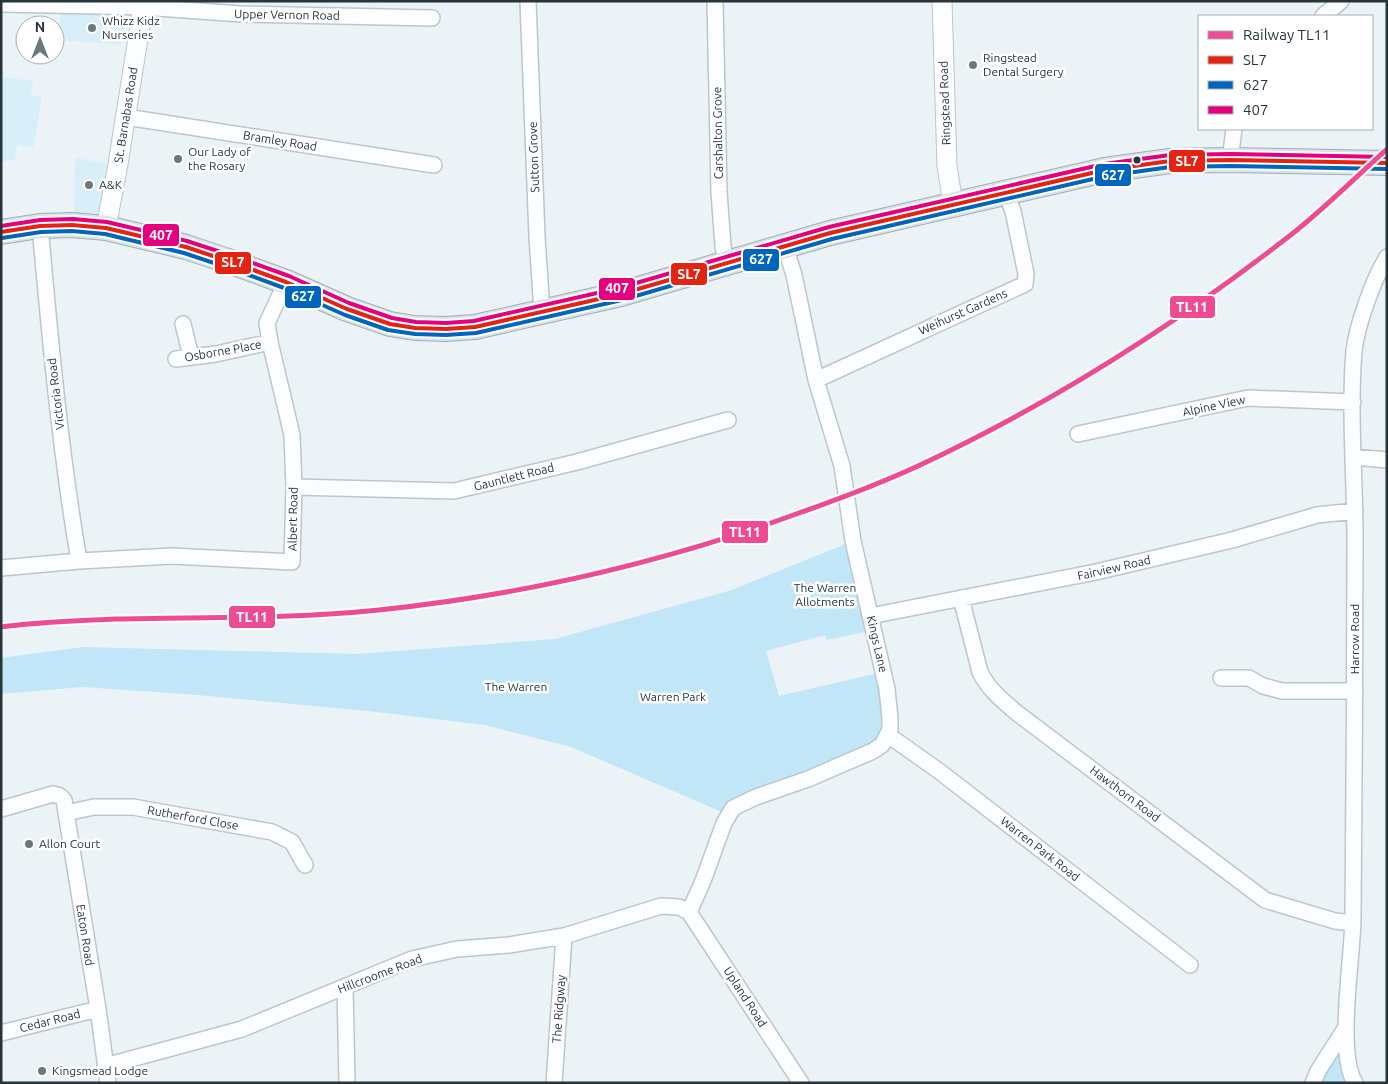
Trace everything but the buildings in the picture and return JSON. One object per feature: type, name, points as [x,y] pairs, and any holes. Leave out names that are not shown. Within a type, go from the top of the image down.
[{"type":"highway","points":[[1,232],[40,226],[72,225],[106,228],[186,247],[237,264],[390,324],[415,328],[446,329],[475,326],[628,292],[830,233],[1104,170],[1170,161],[1230,160],[1387,163]]},
{"type":"street","name":"Sutton Grove","points":[[528,1],[539,279],[542,312]]},
{"type":"street","name":"Carshalton Grove","points":[[714,1],[719,192],[726,264]]},
{"type":"street","name":"Ringstead Road","points":[[942,1],[947,166],[953,204]]},
{"type":"street","points":[[1325,15],[1340,1]]},
{"type":"street","name":"Upper Vernon Road","points":[[1,4],[144,4],[241,14],[432,18]]},
{"type":"street","name":"St. Barnabas Road","points":[[106,228],[144,4]]},
{"type":"street","name":"Bramley Road","points":[[126,117],[434,165]]},
{"type":"street","points":[[1230,160],[1234,130]]},
{"type":"street","name":"Weihurst Gardens","points":[[816,380],[1025,284],[1026,274],[1013,211],[1006,194]]},
{"type":"street","name":"Victoria Road","points":[[40,226],[50,347],[69,504],[78,561]]},
{"type":"street","name":"Kings Lane","points":[[785,246],[794,275],[816,380],[842,466],[853,541],[886,689],[890,718],[888,735]]},
{"type":"street","name":"Harrow Road","points":[[1355,1083],[1347,1061],[1346,1027],[1353,923],[1355,691],[1354,354],[1365,306],[1387,257]]},
{"type":"street","name":"Albert Road","points":[[1,568],[78,561],[172,556],[292,562],[294,487],[292,435],[267,323],[286,282]]},
{"type":"street","name":"Osborne Place","points":[[182,324],[184,358],[270,342]]},
{"type":"street","name":"Alpine View","points":[[1078,434],[1248,398],[1353,402]]},
{"type":"street","name":"Gauntlett Road","points":[[294,487],[454,491],[577,462],[728,420]]},
{"type":"street","points":[[1354,457],[1387,460]]},
{"type":"street","name":"Fairview Road","points":[[870,616],[1105,570],[1232,540],[1317,515],[1355,511]]},
{"type":"street","name":"Hawthorn Road","points":[[961,598],[984,681],[1016,713],[1265,900],[1335,921],[1353,923]]},
{"type":"street","points":[[1221,678],[1249,678],[1263,686],[1282,691],[1355,691]]},
{"type":"street","points":[[689,912],[708,868],[724,822],[729,814],[741,803],[808,779],[874,751],[882,745],[888,735]]},
{"type":"street","name":"Warren Park Road","points":[[888,735],[938,771],[1190,965]]},
{"type":"street","name":"Eaton Road","points":[[1,809],[53,794],[60,796],[64,800],[108,1083]]},
{"type":"street","name":"Rutherford Close","points":[[66,813],[94,807],[133,807],[272,832],[292,842],[305,865]]},
{"type":"street","name":"Hillcroome Road","points":[[105,1066],[242,1029],[412,959],[457,949],[509,945],[564,936],[654,907],[670,905],[689,912]]},
{"type":"street","name":"Upland Road","points":[[689,912],[801,1083]]},
{"type":"street","name":"The Ridgway","points":[[554,1083],[564,936]]},
{"type":"street","points":[[345,987],[347,1083]]},
{"type":"street","name":"Cedar Road","points":[[1,1033],[98,1009]]},
{"type":"street","name":"Harrow Road","points":[[1313,1083],[1346,1027]]},
{"type":"shaded area","name":"Whizz Kidz Nurseries","points":[[61,11],[127,15],[121,45],[65,41],[65,15],[61,15]]},
{"type":"shaded area","points":[[1,77],[33,81],[31,95],[42,97],[33,148],[17,144],[15,159],[1,162]]},
{"type":"shaded area","points":[[75,158],[107,163],[97,220],[74,218]]},
{"type":"green space","points":[[853,541],[873,630],[827,640],[825,635],[766,651],[779,696],[883,672],[889,717],[881,743],[731,804],[722,812],[571,747],[485,725],[368,711],[198,695],[82,687],[1,694],[1,658],[83,647],[357,654],[555,639],[732,590]]},
{"type":"green space","points":[[1344,1034],[1352,1083],[1316,1083]]},
{"type":"rail line","name":"TL11","points":[[1,627],[115,619],[313,615],[433,604],[487,596],[592,575],[644,562],[748,531],[844,497],[903,473],[968,442],[1066,388],[1161,328],[1253,264],[1309,220],[1387,149]]},
{"type":"transit line","name":"407","points":[[1,226],[40,220],[73,219],[107,222],[187,241],[239,258],[289,276],[349,303],[392,318],[416,322],[446,323],[474,321],[619,288],[829,227],[1104,164],[1170,155],[1230,154],[1387,157]]},
{"type":"transit line","name":"SL7","points":[[1,232],[40,226],[72,225],[106,228],[186,247],[237,264],[286,282],[347,309],[390,324],[415,328],[446,329],[475,327],[621,294],[830,233],[1105,170],[1170,161],[1230,160],[1387,163]]},
{"type":"transit line","name":"627","points":[[2,238],[41,232],[72,231],[105,234],[184,253],[235,270],[284,288],[345,315],[388,330],[415,334],[446,335],[476,333],[622,300],[832,239],[1106,176],[1170,167],[1230,166],[1387,169]]},
{"type":"place","name":"Whizz Kidz Nurseries","points":[[92,28]]},
{"type":"place","name":"Ringstead Dental Surgery","points":[[973,65]]},
{"type":"place","name":"Our Lady of the Rosary","points":[[178,159]]},
{"type":"place","name":"A&K","points":[[89,185]]},
{"type":"place","name":"Allon Court","points":[[29,844]]},
{"type":"place","name":"Kingsmead Lodge","points":[[42,1071]]},
{"type":"park label","name":"The Warren Allotments","points":[[825,595]]},
{"type":"park label","name":"The Warren","points":[[516,687]]},
{"type":"park label","name":"Warren Park","points":[[673,697]]}]
